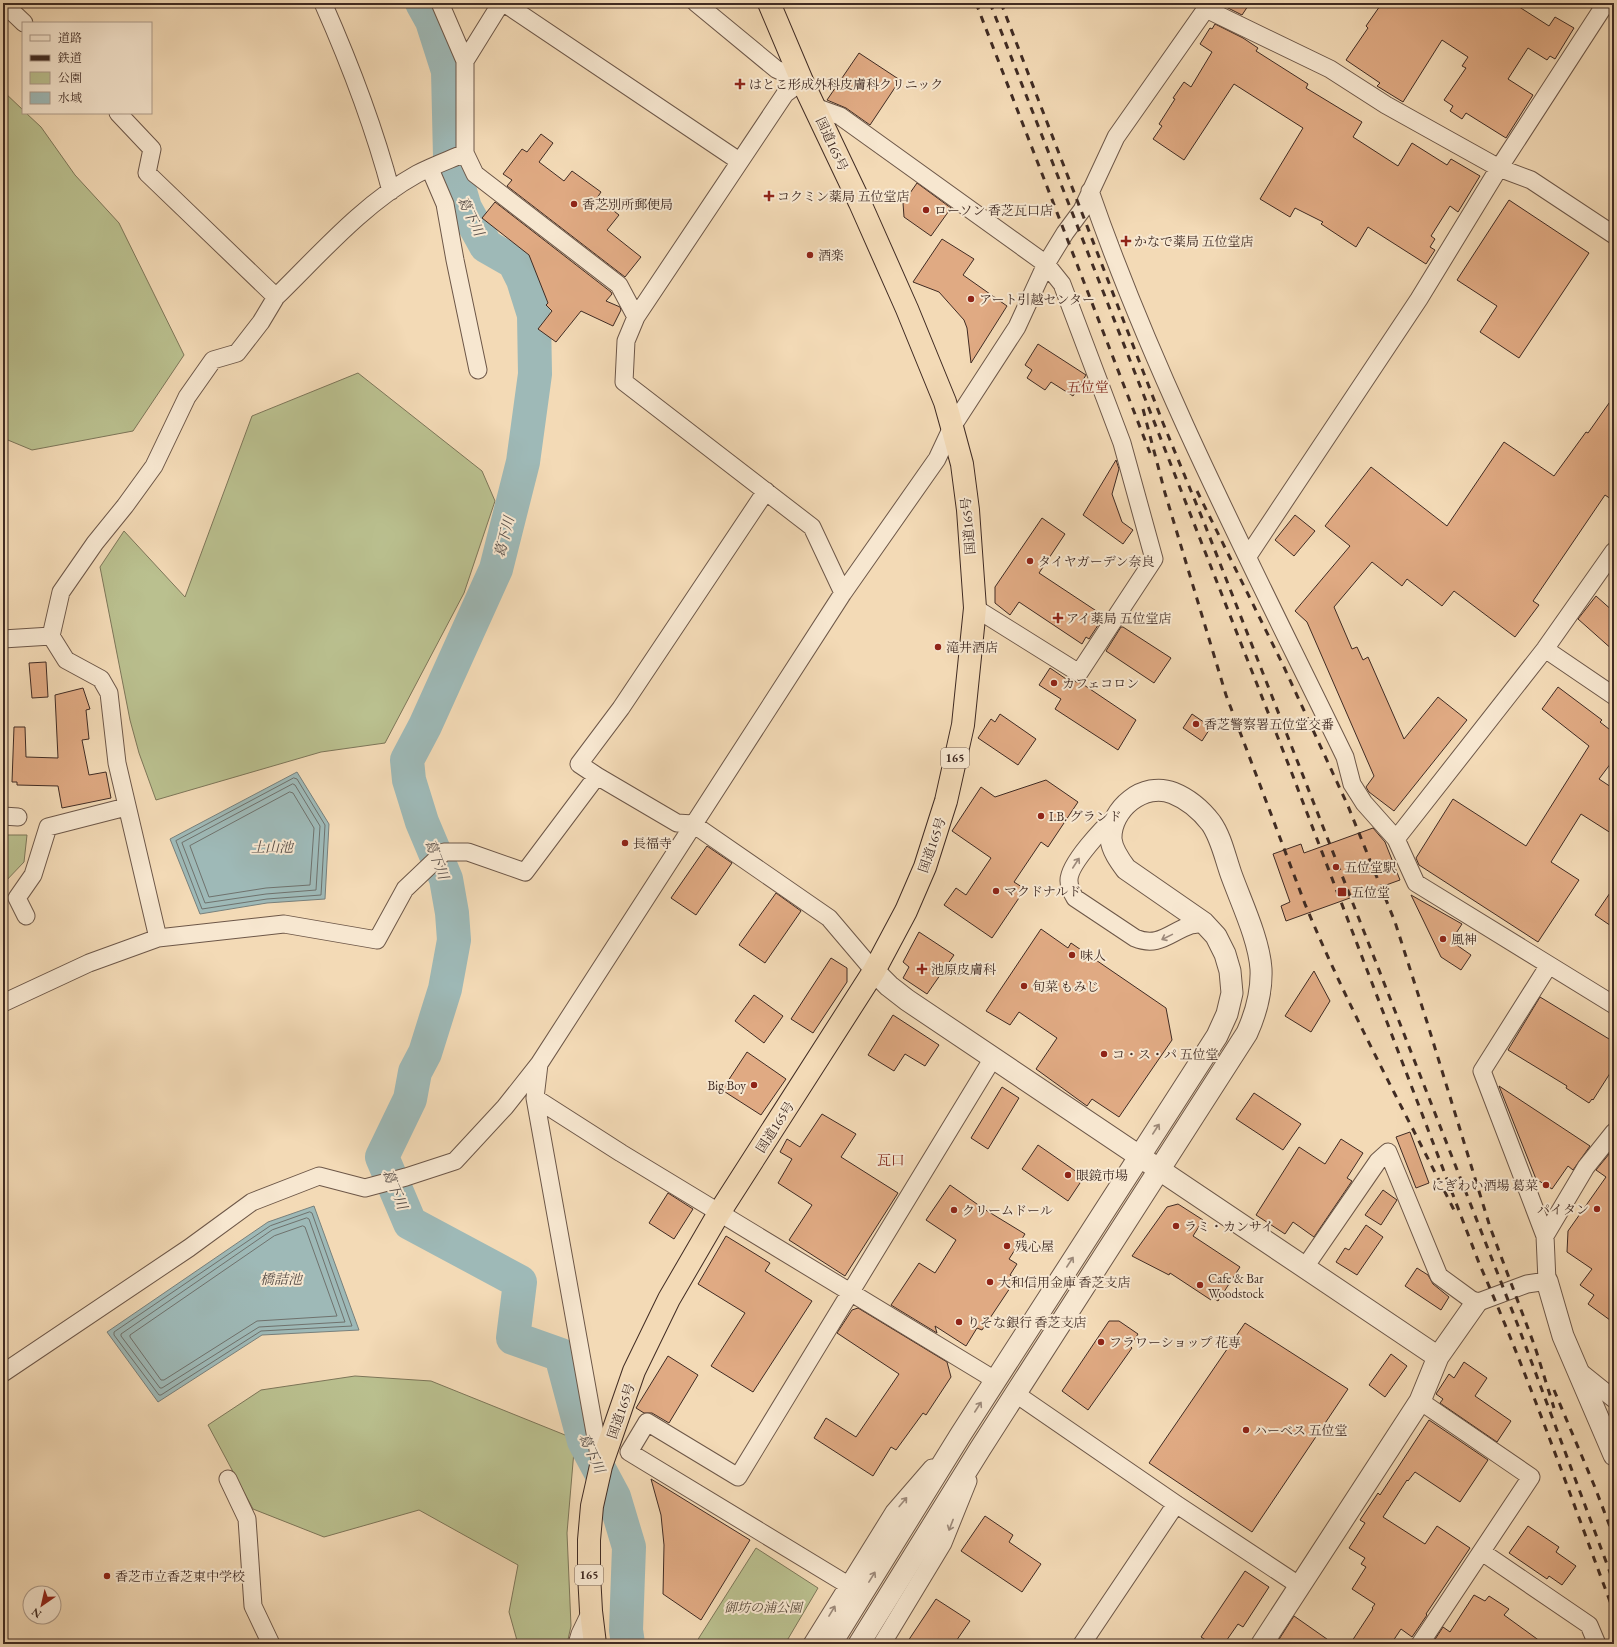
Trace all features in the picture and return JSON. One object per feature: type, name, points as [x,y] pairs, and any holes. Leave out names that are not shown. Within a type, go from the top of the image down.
[{"type":"highway","name":"国道165号","points":[[596,1644],[591,1611],[589,1567],[592,1506],[601,1466],[634,1371],[651,1333],[669,1299],[719,1213],[874,971],[906,911],[925,867],[946,801],[963,725],[975,608],[968,510],[962,464],[945,402],[908,309],[802,81],[769,3]]},
{"type":"street","points":[[4,3],[23,22]]},
{"type":"street","points":[[323,3],[365,105],[391,191]]},
{"type":"street","points":[[440,3],[465,61],[465,153],[476,174],[619,285],[636,317]]},
{"type":"street","points":[[465,61],[502,3],[739,161]]},
{"type":"street","points":[[696,3],[776,69],[802,81],[785,94],[636,317],[626,341],[624,382],[812,527],[843,592]]},
{"type":"street","points":[[1248,556],[1419,299],[1499,168],[1606,3]]},
{"type":"street","points":[[3,1373],[182,1252],[252,1202],[319,1176],[366,1188],[406,1177],[455,1160],[505,1107],[539,1064],[843,592],[937,459],[952,427],[1018,327],[1046,264],[1065,233],[1082,210],[1116,137],[1208,6],[1330,70],[1386,105],[1499,168],[1531,180],[1614,235]]},
{"type":"street","points":[[815,107],[840,116],[1046,264],[1062,284],[1122,443],[1154,559],[1079,673],[975,608]]},
{"type":"street","points":[[119,114],[152,149],[147,173],[276,297]]},
{"type":"street","points":[[158,938],[126,807],[117,763],[109,693],[101,679],[66,660],[51,636],[61,592],[95,543],[125,506],[154,466],[187,397],[213,360],[237,353],[262,322],[276,297],[359,215],[417,174],[465,153]]},
{"type":"street","points":[[430,168],[445,204],[454,260],[478,370]]},
{"type":"street","points":[[1090,191],[1105,233],[1168,389],[1192,443],[1345,757],[1352,784],[1364,803],[1396,839],[1416,883],[1614,1005]]},
{"type":"street","points":[[766,491],[621,708],[579,764],[596,776],[677,823],[693,824],[829,918],[874,971],[889,986],[907,1000],[1438,1357]]},
{"type":"street","points":[[1396,839],[1545,649],[1614,551]]},
{"type":"street","points":[[3,639],[51,636]]},
{"type":"street","points":[[1545,649],[1614,696]]},
{"type":"street","points":[[3,1003],[89,964],[158,938],[284,924],[377,940],[405,889],[444,852],[468,852],[525,872],[596,776]]},
{"type":"street","points":[[859,1644],[980,1449],[1247,1033],[1255,1015],[1260,994],[1261,969],[1258,948],[1219,841],[1211,824],[1198,809],[1186,799],[1172,792],[1158,789],[1140,794],[1128,802],[1093,838],[1072,870],[1068,880],[1070,890],[1075,898],[1135,938],[1144,942],[1161,940],[1191,925],[1204,924]]},
{"type":"street","points":[[26,916],[18,898],[33,875],[48,827],[126,807]]},
{"type":"street","points":[[831,1644],[995,1380],[1138,1156],[1217,1036],[1227,1014],[1232,993],[1230,971],[1225,954],[1216,936],[1204,924],[1126,869],[1118,859],[1111,840],[1117,815]]},
{"type":"street","points":[[1550,965],[1482,1071],[1545,1236],[1548,1280],[1563,1336],[1614,1455]]},
{"type":"street","points":[[848,1585],[629,1452],[647,1422],[738,1477],[993,1058]]},
{"type":"street","points":[[539,1064],[535,1098],[601,1466]]},
{"type":"street","points":[[535,1098],[621,1153],[995,1380]]},
{"type":"street","points":[[1545,1236],[1586,1167],[1614,1132]]},
{"type":"street","points":[[1305,1267],[1378,1161],[1388,1152],[1439,1276],[1476,1303]]},
{"type":"street","points":[[1262,1644],[1420,1401],[1438,1357],[1476,1303],[1527,1284],[1548,1280]]},
{"type":"street","points":[[1579,1371],[1614,1399]]},
{"type":"street","points":[[1016,1394],[1176,1504],[1300,1586]]},
{"type":"street","points":[[1420,1401],[1531,1477],[1420,1644]]},
{"type":"street","points":[[812,1644],[894,1512],[961,1434]]},
{"type":"street","points":[[882,1644],[943,1543],[980,1449]]},
{"type":"street","points":[[228,1480],[247,1519],[254,1606],[271,1644]]},
{"type":"street","points":[[1082,1644],[1176,1504]]},
{"type":"street","points":[[1482,1552],[1590,1625],[1597,1644]]},
{"type":"street","points":[[577,1644],[591,1611]]},
{"type":"green space","points":[[3,91],[22,109],[22,114],[27,114],[41,127],[75,175],[119,223],[184,355],[133,431],[32,450],[3,438]]},
{"type":"green space","points":[[358,373],[482,471],[495,501],[464,593],[385,743],[321,752],[156,800],[139,753],[130,720],[100,567],[124,531],[185,597],[252,416]]},
{"type":"green space","points":[[3,835],[27,835],[24,862],[3,884]]},
{"type":"green space","points":[[355,1376],[431,1381],[575,1439],[567,1533],[571,1626],[567,1644],[518,1644],[509,1612],[518,1565],[419,1510],[324,1537],[253,1509],[208,1425],[261,1390]]},
{"type":"green space","name":"御坊の浦公園","points":[[756,1548],[818,1588],[785,1644],[695,1644]]},
{"type":"water","name":"土山池","points":[[297,772],[329,824],[325,899],[267,903],[200,914],[170,839]]},
{"type":"water","name":"橋詰池","points":[[314,1206],[359,1330],[262,1335],[158,1402],[107,1332],[268,1222]]},
{"type":"building","points":[[1229,3],[1250,3],[1242,15],[1226,7]]},
{"type":"building","points":[[1382,3],[1513,3],[1549,26],[1555,17],[1574,28],[1555,59],[1550,56],[1547,60],[1528,48],[1508,79],[1533,95],[1506,138],[1466,113],[1462,119],[1450,111],[1453,106],[1444,100],[1466,68],[1462,66],[1468,57],[1442,40],[1403,102],[1377,86],[1380,83],[1346,60],[1368,28],[1366,26]]},
{"type":"building","points":[[1215,24],[1243,38],[1258,48],[1256,51],[1308,84],[1306,88],[1362,122],[1353,137],[1398,166],[1412,143],[1447,165],[1451,159],[1480,176],[1458,212],[1450,206],[1431,236],[1435,239],[1430,247],[1435,250],[1426,264],[1368,227],[1356,247],[1321,224],[1323,222],[1295,208],[1290,217],[1260,199],[1303,128],[1234,84],[1184,160],[1153,139],[1162,126],[1159,124],[1175,99],[1173,98],[1184,82],[1191,87],[1212,52],[1200,44],[1210,28],[1212,29]]},
{"type":"building","points":[[859,53],[900,80],[870,125],[846,108],[827,100]]},
{"type":"building","points":[[541,134],[553,143],[539,162],[564,181],[572,171],[601,192],[597,198],[619,215],[607,230],[641,257],[625,277],[507,186],[512,180],[503,174],[522,149],[527,152]]},
{"type":"building","name":"ローソン 香芝瓦口店","points":[[917,183],[951,208],[931,236],[904,217],[903,203]]},
{"type":"building","points":[[1509,200],[1589,253],[1519,358],[1480,332],[1497,306],[1457,280]]},
{"type":"building","points":[[495,202],[611,292],[612,294],[606,301],[620,307],[621,310],[613,326],[581,311],[556,342],[538,329],[552,311],[546,305],[548,303],[529,255],[482,218]]},
{"type":"building","name":"アート引越センター","points":[[942,239],[974,259],[963,275],[1007,306],[971,363],[967,328],[964,320],[939,292],[913,282]]},
{"type":"building","points":[[1038,344],[1086,375],[1073,396],[1051,382],[1045,390],[1027,378],[1032,370],[1025,365]]},
{"type":"building","points":[[1614,396],[1614,501],[1605,495],[1533,601],[1539,605],[1515,637],[1454,591],[1442,606],[1407,579],[1402,586],[1372,562],[1334,607],[1352,649],[1357,647],[1363,660],[1368,657],[1404,739],[1438,697],[1467,720],[1394,811],[1369,792],[1366,787],[1374,776],[1307,622],[1295,611],[1350,546],[1325,526],[1371,467],[1447,526],[1504,442],[1554,476],[1586,432],[1588,433]]},
{"type":"building","points":[[1116,460],[1119,469],[1112,494],[1122,522],[1133,530],[1123,544],[1083,515]]},
{"type":"building","points":[[1295,515],[1315,531],[1294,556],[1275,540]]},
{"type":"building","points":[[1042,518],[1065,534],[1039,573],[1104,616],[1089,639],[1086,637],[1082,644],[1019,602],[1010,615],[995,603],[995,587]]},
{"type":"building","points":[[1596,596],[1614,612],[1614,651],[1578,619]]},
{"type":"building","points":[[1121,627],[1171,658],[1154,683],[1106,651]]},
{"type":"building","points":[[46,662],[48,697],[32,698],[29,663]]},
{"type":"building","points":[[1050,668],[1072,683],[1073,681],[1081,683],[1136,720],[1118,750],[1055,709],[1061,699],[1039,685]]},
{"type":"building","points":[[1558,687],[1602,720],[1600,722],[1614,733],[1614,759],[1599,779],[1614,789],[1614,835],[1581,814],[1551,862],[1579,880],[1538,942],[1419,865],[1416,858],[1453,799],[1526,846],[1589,746],[1542,709]]},
{"type":"building","points":[[83,688],[90,709],[86,710],[89,739],[82,740],[89,775],[106,772],[111,798],[62,808],[58,786],[17,785],[17,782],[12,782],[14,727],[25,727],[26,757],[58,758],[55,695]]},
{"type":"building","points":[[1000,714],[1036,739],[1018,765],[978,738],[991,719],[995,722]]},
{"type":"building","name":"香芝警察署五位堂交番","points":[[1192,714],[1211,727],[1202,741],[1183,728]]},
{"type":"building","points":[[1046,780],[1078,802],[1048,847],[1041,842],[1014,882],[1025,889],[992,938],[944,905],[956,888],[966,895],[991,858],[952,831],[981,787],[995,797]]},
{"type":"building","name":"五位堂駅","points":[[1373,828],[1385,842],[1400,880],[1286,921],[1281,906],[1290,902],[1273,854],[1301,844],[1304,853]]},
{"type":"building","points":[[707,846],[732,863],[696,915],[671,898]]},
{"type":"building","points":[[1614,887],[1614,928],[1595,915]]},
{"type":"building","points":[[776,893],[801,911],[765,963],[739,945]]},
{"type":"building","name":"風神","points":[[1411,895],[1462,924],[1451,941],[1471,955],[1461,970],[1441,957]]},
{"type":"building","name":"コ・ス・パ 五位堂","points":[[1041,929],[1068,948],[1071,943],[1166,1008],[1172,1040],[1119,1117],[1092,1099],[1087,1106],[1036,1069],[1057,1038],[1019,1012],[1010,1025],[986,1011]]},
{"type":"building","points":[[919,932],[954,955],[927,994],[903,978],[909,967],[903,962]]},
{"type":"building","points":[[831,958],[847,968],[847,982],[813,1033],[791,1019]]},
{"type":"building","points":[[1314,971],[1330,1001],[1311,1032],[1285,1016]]},
{"type":"building","points":[[754,995],[783,1016],[764,1043],[735,1021]]},
{"type":"building","points":[[1540,997],[1614,1042],[1614,1067],[1593,1100],[1592,1099],[1589,1103],[1566,1088],[1567,1086],[1508,1050]]},
{"type":"building","points":[[893,1015],[939,1045],[925,1066],[905,1054],[894,1071],[868,1055]]},
{"type":"building","name":"Big Boy","points":[[747,1052],[786,1079],[761,1115],[722,1090]]},
{"type":"building","points":[[1499,1086],[1590,1146],[1573,1170],[1568,1166],[1552,1189],[1536,1179]]},
{"type":"building","points":[[1002,1087],[1019,1098],[988,1149],[971,1138]]},
{"type":"building","points":[[1254,1093],[1301,1124],[1283,1150],[1236,1119]]},
{"type":"building","points":[[822,1114],[856,1134],[841,1157],[898,1193],[845,1276],[789,1240],[812,1205],[778,1183],[792,1159],[780,1152],[787,1139],[800,1147]]},
{"type":"building","points":[[1410,1132],[1429,1183],[1416,1188],[1396,1137]]},
{"type":"building","points":[[1341,1139],[1363,1153],[1347,1178],[1352,1181],[1314,1237],[1293,1222],[1285,1234],[1256,1215],[1299,1147],[1325,1164]]},
{"type":"building","points":[[1038,1145],[1084,1177],[1068,1201],[1022,1169]]},
{"type":"building","points":[[1614,1148],[1614,1323],[1588,1304],[1594,1295],[1580,1285],[1592,1269],[1567,1252],[1568,1231],[1606,1177],[1596,1170]]},
{"type":"building","points":[[950,1185],[984,1209],[1025,1234],[1009,1259],[1017,1264],[1010,1275],[1016,1279],[982,1330],[977,1328],[966,1346],[935,1326],[937,1333],[891,1305],[919,1263],[935,1273],[956,1240],[926,1220]]},
{"type":"building","points":[[1383,1190],[1397,1200],[1381,1225],[1365,1215]]},
{"type":"building","points":[[668,1193],[693,1209],[674,1239],[649,1223]]},
{"type":"building","points":[[1178,1204],[1203,1220],[1193,1236],[1240,1267],[1218,1301],[1212,1297],[1211,1300],[1170,1273],[1169,1275],[1132,1256],[1167,1207]]},
{"type":"building","points":[[1366,1225],[1383,1237],[1357,1275],[1336,1262],[1345,1248],[1349,1250]]},
{"type":"building","points":[[726,1236],[770,1263],[765,1271],[812,1301],[753,1392],[711,1366],[745,1313],[698,1284]]},
{"type":"building","points":[[1417,1268],[1428,1275],[1433,1284],[1449,1297],[1441,1310],[1405,1286]]},
{"type":"building","points":[[858,1308],[947,1362],[951,1377],[926,1415],[923,1413],[896,1450],[891,1447],[873,1476],[814,1438],[826,1418],[856,1437],[899,1374],[837,1333],[852,1310]]},
{"type":"building","points":[[1109,1321],[1119,1321],[1138,1334],[1130,1346],[1132,1348],[1088,1410],[1062,1391]]},
{"type":"building","name":"ハーベス 五位堂","points":[[1245,1323],[1348,1389],[1252,1532],[1149,1463]]},
{"type":"building","points":[[1391,1354],[1407,1366],[1385,1397],[1369,1385]]},
{"type":"building","points":[[668,1356],[698,1375],[669,1423],[652,1413],[644,1413],[636,1408]]},
{"type":"building","points":[[1464,1362],[1487,1378],[1475,1396],[1511,1421],[1497,1442],[1440,1403],[1443,1399],[1436,1394],[1449,1374],[1454,1378]]},
{"type":"building","points":[[1429,1420],[1488,1460],[1460,1502],[1415,1472],[1408,1481],[1407,1480],[1383,1517],[1425,1544],[1437,1526],[1470,1548],[1412,1637],[1401,1629],[1391,1644],[1350,1644],[1375,1604],[1352,1589],[1366,1567],[1361,1564],[1365,1558],[1349,1548],[1365,1523],[1360,1520],[1378,1493],[1380,1495]]},
{"type":"building","points":[[651,1479],[750,1540],[701,1620],[663,1594],[664,1545],[661,1515]]},
{"type":"building","points":[[985,1516],[1013,1535],[1009,1542],[1041,1564],[1022,1592],[961,1551]]},
{"type":"building","points":[[1528,1526],[1559,1547],[1556,1552],[1576,1566],[1562,1585],[1549,1576],[1547,1579],[1509,1553]]},
{"type":"building","points":[[1245,1571],[1269,1587],[1243,1627],[1238,1624],[1224,1644],[1212,1644],[1201,1637]]},
{"type":"building","points":[[1474,1595],[1485,1601],[1489,1596],[1509,1609],[1504,1615],[1544,1644],[1432,1644],[1443,1627],[1450,1632]]},
{"type":"building","points":[[936,1599],[970,1621],[954,1644],[906,1644]]},
{"type":"building","points":[[1294,1616],[1334,1644],[1276,1644]]},
{"type":"waterway","name":"葛下川","points":[[422,3],[432,21],[448,71],[450,157],[465,208],[486,246],[514,262],[523,280],[534,315],[535,374],[523,462],[496,569],[425,726],[407,760],[409,780],[422,822],[446,879],[452,913],[454,940],[445,989],[425,1053],[415,1072],[410,1099],[382,1157],[410,1223],[520,1282],[513,1338],[561,1355],[584,1441],[614,1497],[629,1547],[626,1630],[628,1644]]},
{"type":"railway","points":[[976,3],[1150,453]]},
{"type":"railway","points":[[990,3],[1291,771],[1479,1263],[1532,1393],[1614,1612]]},
{"type":"railway","points":[[1001,3],[1163,423],[1205,525],[1517,1323],[1614,1583]]},
{"type":"railway","points":[[1143,409],[1165,493],[1226,695],[1305,904],[1358,1021],[1455,1212]]},
{"type":"railway","points":[[1197,491],[1283,665],[1348,806],[1395,922],[1490,1227],[1535,1347],[1554,1408]]},
{"type":"railway","points":[[1554,1390],[1614,1537]]},
{"type":"place","name":"はとこ形成外科皮膚科クリニック","points":[[740,84]]},
{"type":"place","name":"コクミン薬局 五位堂店","points":[[769,196]]},
{"type":"place","name":"香芝別所郵便局","points":[[574,204]]},
{"type":"place","name":"ローソン 香芝瓦口店","points":[[926,210]]},
{"type":"place","name":"かなで薬局 五位堂店","points":[[1126,241]]},
{"type":"place","name":"酒楽","points":[[810,255]]},
{"type":"place","name":"アート引越センター","points":[[971,299]]},
{"type":"place","name":"タイヤガーデン奈良","points":[[1030,561]]},
{"type":"place","name":"アイ薬局 五位堂店","points":[[1058,618]]},
{"type":"place","name":"滝井酒店","points":[[938,647]]},
{"type":"place","name":"カフェコロン","points":[[1054,683]]},
{"type":"place","name":"香芝警察署五位堂交番","points":[[1196,724]]},
{"type":"place","name":"I.B. グランド","points":[[1041,816]]},
{"type":"place","name":"長福寺","points":[[625,843]]},
{"type":"place","name":"五位堂駅","points":[[1336,867]]},
{"type":"place","name":"マクドナルド","points":[[996,891]]},
{"type":"place","name":"五位堂","points":[[1342,892]]},
{"type":"place","name":"風神","points":[[1443,939]]},
{"type":"place","name":"味人","points":[[1072,955]]},
{"type":"place","name":"池原皮膚科","points":[[922,969]]},
{"type":"place","name":"旬菜 もみじ","points":[[1024,986]]},
{"type":"place","name":"コ・ス・パ 五位堂","points":[[1104,1054]]},
{"type":"place","name":"Big Boy","points":[[754,1085]]},
{"type":"place","name":"眼鏡市場","points":[[1068,1175]]},
{"type":"place","name":"にぎわい酒場 葛菜","points":[[1546,1185]]},
{"type":"place","name":"パイタン","points":[[1597,1209]]},
{"type":"place","name":"クリームドール","points":[[954,1210]]},
{"type":"place","name":"ラミ・カンサイ","points":[[1176,1226]]},
{"type":"place","name":"残心屋","points":[[1007,1246]]},
{"type":"place","name":"大和信用金庫 香芝支店","points":[[990,1282]]},
{"type":"place","name":"Cafe & Bar Woodstock","points":[[1200,1285]]},
{"type":"place","name":"りそな銀行 香芝支店","points":[[959,1322]]},
{"type":"place","name":"フラワーショップ 花専","points":[[1101,1342]]},
{"type":"place","name":"ハーベス 五位堂","points":[[1246,1430]]},
{"type":"place","name":"香芝市立香芝東中学校","points":[[107,1576]]},
{"type":"district","name":"五位堂","points":[[1088,387]]},
{"type":"district","name":"瓦口","points":[[891,1160]]}]
